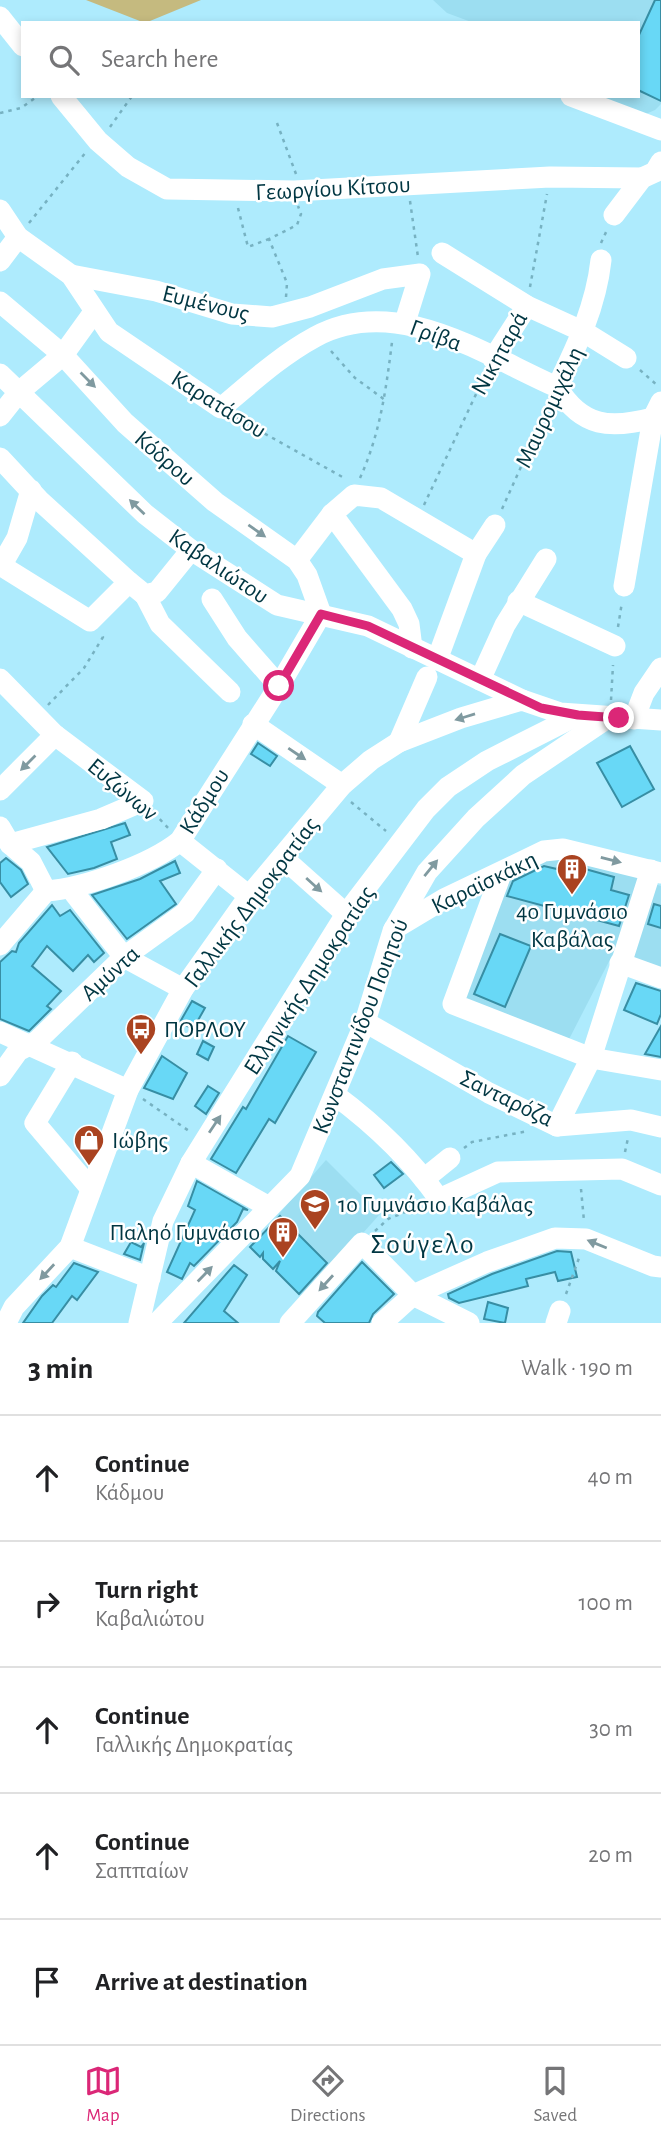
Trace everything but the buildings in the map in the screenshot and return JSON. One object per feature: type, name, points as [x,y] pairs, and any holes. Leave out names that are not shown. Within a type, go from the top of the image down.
[{"type":"street","points":[[0,17],[21,43]]},
{"type":"street","name":"Γεωργίου Κίτσου","points":[[63,98],[98,141],[128,167],[167,189],[298,191],[550,177],[642,178]]},
{"type":"street","points":[[575,98],[661,130]]},
{"type":"street","points":[[614,215],[642,178],[655,172],[661,162]]},
{"type":"street","name":"Καρατάσου","points":[[0,210],[18,237],[71,275],[109,332],[221,408]]},
{"type":"street","points":[[0,261],[18,237]]},
{"type":"street","points":[[442,253],[527,306],[584,332],[626,358]]},
{"type":"street","name":"Μαυρομιχάλη","points":[[557,387],[584,332],[601,260]]},
{"type":"street","points":[[400,322],[420,274]]},
{"type":"street","name":"Ευμένους","points":[[71,275],[156,291],[232,314],[272,317],[383,279],[420,274]]},
{"type":"street","name":"Κόδρου","points":[[0,302],[63,355],[125,423],[215,502],[297,559],[307,575],[321,614]]},
{"type":"street","name":"Νικηταρά","points":[[493,359],[527,306]]},
{"type":"street","points":[[0,416],[19,393],[63,355],[94,312]]},
{"type":"street","name":"Γρίβα","points":[[221,408],[275,363],[317,336],[345,327],[400,322],[450,337],[557,387],[567,404],[593,421],[620,426],[657,410]]},
{"type":"street","name":"Καβαλιώτου","points":[[0,374],[145,514],[191,550],[277,605],[368,626],[412,648],[432,669],[480,680],[522,700]]},
{"type":"street","points":[[624,586],[657,410]]},
{"type":"street","points":[[0,458],[137,589],[160,624],[230,692]]},
{"type":"street","points":[[31,490],[17,538],[1,566],[90,621],[137,589],[157,592],[191,550]]},
{"type":"street","points":[[297,559],[332,514],[354,495],[381,498],[475,554]]},
{"type":"street","points":[[332,514],[402,609],[409,624],[412,648]]},
{"type":"street","points":[[399,742],[432,669],[475,554],[495,525]]},
{"type":"street","points":[[480,680],[518,601],[546,559]]},
{"type":"street","points":[[212,599],[237,638],[279,686]]},
{"type":"street","points":[[518,601],[615,646]]},
{"type":"street","name":"Κάδμου","points":[[46,891],[71,889],[166,852],[180,841],[279,686],[321,614]]},
{"type":"street","points":[[634,719],[644,693],[661,667]]},
{"type":"street","name":"Ευζώνων","points":[[0,679],[39,715],[55,735],[143,801]]},
{"type":"street","points":[[522,700],[578,715],[661,720]]},
{"type":"street","name":"Γαλλικής Δημοκρατίας","points":[[7,1308],[70,1247],[128,1090],[183,989],[249,896],[340,788],[371,760],[399,742],[461,718],[522,700]]},
{"type":"street","name":"Ελληνικής Δημοκρατίας","points":[[139,1323],[163,1221],[191,1163],[346,914],[426,809],[467,772],[578,715]]},
{"type":"street","name":"Κωνσταντινίδου Ποιητού","points":[[158,1323],[300,1176],[365,1022],[393,930],[427,872],[476,818],[523,775],[609,717]]},
{"type":"street","points":[[253,724],[340,788]]},
{"type":"street","points":[[0,790],[55,735]]},
{"type":"street","points":[[5,836],[101,818],[143,801]]},
{"type":"street","points":[[0,945],[46,891],[31,862],[5,836]]},
{"type":"street","name":"Ευζώνων","points":[[180,841],[249,896]]},
{"type":"street","name":"Καραϊσκάκη","points":[[393,930],[444,899],[501,874],[544,851],[563,849],[656,872]]},
{"type":"street","points":[[282,857],[346,914]]},
{"type":"street","name":"Αμύντα","points":[[0,1076],[18,1051],[37,1041],[124,957],[185,913],[217,869]]},
{"type":"street","points":[[557,1126],[591,1058],[620,963],[656,872]]},
{"type":"street","points":[[501,874],[453,1004],[591,1058],[661,1070]]},
{"type":"street","points":[[71,889],[124,957],[183,989]]},
{"type":"street","points":[[620,963],[661,978]]},
{"type":"street","name":"Σανταρόζα","points":[[365,1022],[489,1093],[557,1126],[631,1120],[661,1127]]},
{"type":"street","points":[[0,1032],[27,1046],[72,1062],[128,1090]]},
{"type":"street","points":[[72,1062],[35,1123],[91,1189]]},
{"type":"street","points":[[335,1095],[365,1118],[424,1179],[439,1199],[498,1172],[622,1169],[661,1185]]},
{"type":"street","points":[[424,1179],[450,1158]]},
{"type":"street","points":[[191,1163],[269,1207]]},
{"type":"street","points":[[382,1323],[413,1295],[487,1262],[555,1238],[586,1239],[661,1267]]},
{"type":"street","points":[[290,1323],[362,1243],[413,1295],[468,1323]]},
{"type":"street","points":[[70,1247],[150,1278]]},
{"type":"path","points":[[0,113],[21,108],[35,98]]},
{"type":"path","points":[[18,237],[130,98]]},
{"type":"path","points":[[234,192],[248,247],[297,225],[301,215],[298,191],[277,123]]},
{"type":"path","name":"Νικηταρά","points":[[527,306],[550,177]]},
{"type":"path","points":[[408,184],[420,274]]},
{"type":"path","points":[[601,260],[600,245],[614,215]]},
{"type":"path","points":[[269,239],[287,283],[285,314]]},
{"type":"path","points":[[317,336],[355,378],[385,400],[400,322]]},
{"type":"path","points":[[626,358],[661,388]]},
{"type":"path","name":"Νικηταρά","points":[[418,519],[493,359]]},
{"type":"path","name":"Μαυρομιχάλη","points":[[495,525],[557,387]]},
{"type":"path","name":"Καρατάσου","points":[[221,408],[356,485],[373,450],[385,400]]},
{"type":"path","points":[[39,715],[83,668],[103,637],[90,621]]},
{"type":"path","points":[[340,788],[401,843]]},
{"type":"path","name":"Ευζώνων","points":[[143,801],[180,841]]},
{"type":"path","points":[[128,1090],[204,1141]]},
{"type":"path","points":[[622,1169],[631,1120]]},
{"type":"path","points":[[450,1158],[472,1142],[557,1126]]},
{"type":"path","points":[[362,1243],[388,1219],[439,1199]]},
{"type":"shaded area","points":[[86,0],[201,0],[150,21],[140,21]]},
{"type":"shaded area","points":[[433,0],[661,0],[661,104],[641,116],[596,98],[640,98],[640,21],[469,21],[447,13]]},
{"type":"shaded area","points":[[547,855],[645,879],[620,940],[565,1047],[456,1006],[503,877]]},
{"type":"shaded area","points":[[648,882],[661,886],[661,974],[623,960]]},
{"type":"shaded area","name":"1ο Γυμνάσιο Καβάλας","points":[[326,1160],[380,1214],[304,1299],[250,1247]]},
{"type":"place","name":"4ο Γυμνάσιο Καβάλας","points":[[572,896]]},
{"type":"place","name":"ΠΟΡΛΟΥ","points":[[141,1056]]},
{"type":"place","name":"Ιώβης","points":[[89,1167]]},
{"type":"place","name":"1ο Γυμνάσιο Καβάλας","points":[[315,1231]]},
{"type":"place","name":"Παληό Γυμνάσιο","points":[[283,1259]]},
{"type":"district","name":"Σούγελο","points":[[423,1243]]},
{"type":"route","points":[[279,686],[321,614],[368,626],[541,708],[561,713],[619,718]]}]
